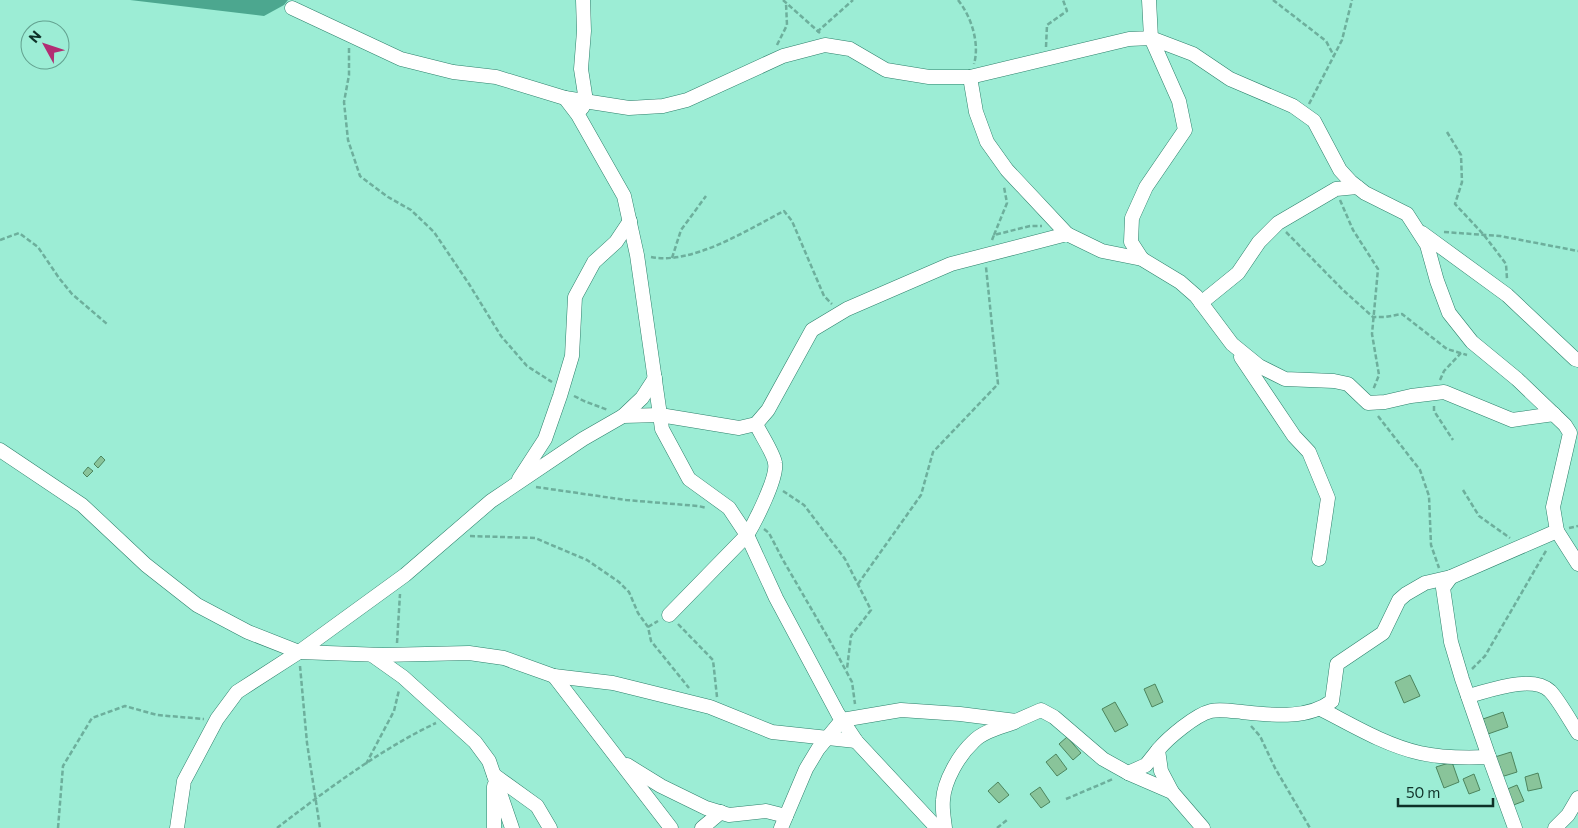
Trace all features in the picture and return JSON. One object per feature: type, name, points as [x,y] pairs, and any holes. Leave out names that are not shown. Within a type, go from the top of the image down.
[{"type":"street","points":[[578,115],[586,101],[581,70],[584,31],[583,0]]},
{"type":"street","points":[[1142,259],[1131,242],[1132,218],[1146,187],[1185,130],[1180,101],[1151,38],[1149,0]]},
{"type":"street","points":[[292,8],[401,59],[453,72],[496,77],[565,98],[630,108],[663,106],[687,100],[783,56],[825,45],[850,49],[886,70],[929,77],[970,77],[1129,39],[1151,38],[1193,54],[1230,79],[1293,106],[1314,120],[1340,170],[1365,193],[1407,214],[1427,245],[1437,281],[1449,313],[1472,342],[1518,379],[1565,425],[1570,433],[1553,507],[1557,531],[1578,564]]},
{"type":"street","points":[[970,77],[976,112],[987,142],[1008,170],[1067,234],[1102,250],[1142,259],[1180,282],[1201,303],[1232,344],[1294,436],[1309,452],[1328,498],[1319,559]]},
{"type":"street","points":[[565,98],[578,115],[624,196],[637,255],[662,429],[689,479],[729,508],[747,535],[776,598],[842,720],[856,741],[937,828]]},
{"type":"street","points":[[1201,303],[1238,273],[1259,242],[1278,223],[1336,189],[1357,187]]},
{"type":"street","points":[[516,484],[545,439],[562,389],[572,356],[574,297],[594,262],[616,242],[630,221]]},
{"type":"street","points":[[1417,230],[1507,295],[1578,360]]},
{"type":"street","points":[[623,416],[660,415],[739,428],[756,424],[768,410],[812,330],[841,313],[951,264],[1067,234]]},
{"type":"street","points":[[1232,344],[1259,366],[1285,379],[1334,381],[1348,384],[1368,403],[1444,392],[1512,420],[1554,414]]},
{"type":"street","points":[[177,828],[184,781],[218,719],[237,692],[299,652],[405,574],[491,501],[583,439],[623,416],[642,398],[654,378]]},
{"type":"street","points":[[669,615],[747,535],[756,521],[771,483],[776,463],[756,424]]},
{"type":"street","points":[[0,450],[82,505],[146,565],[197,605],[248,632],[299,652],[372,655],[469,653],[504,658],[554,676],[613,683],[702,705],[772,732],[856,741]]},
{"type":"street","points":[[1128,773],[1146,765],[1158,750],[1184,726],[1210,711],[1272,715],[1299,714],[1321,709],[1332,701],[1337,664],[1383,633],[1399,600],[1406,594],[1425,583],[1446,578],[1557,531]]},
{"type":"street","points":[[1446,578],[1443,588],[1451,642],[1462,679],[1515,828]]},
{"type":"street","points":[[372,655],[402,677],[475,742],[489,761],[512,828]]},
{"type":"street","points":[[554,676],[671,828]]},
{"type":"street","points":[[1468,696],[1516,685],[1536,684],[1550,691],[1578,733]]},
{"type":"street","points":[[1321,709],[1392,744],[1419,753],[1466,758],[1489,757]]},
{"type":"street","points":[[619,760],[661,786],[706,808],[729,815],[766,811],[783,822],[806,769],[827,737],[842,720],[901,710],[960,714],[1016,721]]},
{"type":"street","points":[[944,828],[943,800],[948,781],[956,764],[973,741],[1041,710],[1054,717],[1102,759],[1128,773],[1172,792]]},
{"type":"street","points":[[1158,750],[1161,771],[1172,792],[1203,828]]},
{"type":"street","points":[[494,775],[494,828]]},
{"type":"street","points":[[494,775],[537,806],[550,828]]},
{"type":"street","points":[[1555,828],[1568,815],[1578,799]]},
{"type":"street","points":[[702,828],[721,812]]},
{"type":"path","points":[[817,32],[853,0]]},
{"type":"path","points":[[958,0],[964,8],[974,30],[976,58],[970,77]]},
{"type":"path","points":[[1046,58],[1047,25],[1067,11],[1063,0]]},
{"type":"path","points":[[1274,0],[1326,41],[1334,56]]},
{"type":"path","points":[[1304,114],[1342,40],[1352,0]]},
{"type":"path","points":[[785,1],[817,32],[825,36]]},
{"type":"path","points":[[768,62],[787,25],[785,1]]},
{"type":"path","points":[[349,35],[349,76],[344,102],[348,140],[360,176],[388,197],[411,210],[434,232],[501,336],[527,366],[584,401],[623,416]]},
{"type":"path","points":[[1447,132],[1461,155],[1462,182],[1455,204],[1484,235],[1506,264],[1507,295]]},
{"type":"path","points":[[994,235],[1007,203],[1004,186]]},
{"type":"path","points":[[1336,189],[1344,213],[1378,269],[1372,334],[1379,375],[1368,403],[1420,470],[1429,496],[1432,546],[1446,578]]},
{"type":"path","points":[[672,258],[681,230],[706,196]]},
{"type":"path","points":[[637,255],[664,260],[703,251],[784,211],[792,221],[824,296],[841,313]]},
{"type":"path","points":[[1278,223],[1343,290],[1374,317],[1402,314],[1447,349],[1474,358]]},
{"type":"path","points":[[1417,230],[1500,236],[1578,251]]},
{"type":"path","points":[[0,240],[19,233],[38,247],[72,294],[107,324]]},
{"type":"path","points":[[858,584],[921,495],[933,452],[998,384],[985,255]]},
{"type":"path","points":[[771,483],[804,505],[845,559],[871,610],[851,636],[846,671]]},
{"type":"path","points":[[516,484],[626,500],[698,506],[713,510]]},
{"type":"path","points":[[1463,490],[1479,516],[1498,531],[1524,546]]},
{"type":"path","points":[[756,521],[769,534],[852,682],[857,717]]},
{"type":"path","points":[[1462,679],[1485,656],[1557,531]]},
{"type":"path","points":[[450,536],[535,538],[587,560],[619,582],[629,592],[638,612],[648,627],[651,641],[702,705]]},
{"type":"path","points":[[648,627],[669,615],[713,660],[718,710]]},
{"type":"path","points":[[299,652],[308,744],[320,828]]},
{"type":"path","points":[[58,828],[63,766],[92,718],[125,706],[157,715],[218,719]]},
{"type":"path","points":[[277,828],[316,799],[416,732],[449,718]]},
{"type":"path","points":[[1250,726],[1260,736],[1275,768],[1310,828]]},
{"type":"path","points":[[1066,799],[1128,773]]},
{"type":"path","points":[[997,828],[1007,820]]},
{"type":"shaded area","points":[[130,0],[288,0],[284,5],[264,16]]},
{"type":"building","points":[[101,456],[105,460],[98,468],[94,464]]},
{"type":"building","points":[[88,467],[93,471],[87,477],[83,473]]},
{"type":"building","points":[[1410,675],[1420,696],[1404,703],[1395,682]]},
{"type":"building","points":[[1155,684],[1163,702],[1152,707],[1144,689]]},
{"type":"building","points":[[1115,702],[1128,725],[1115,732],[1102,709]]},
{"type":"building","points":[[1503,712],[1508,727],[1488,734],[1483,719]]},
{"type":"building","points":[[1067,737],[1081,753],[1073,760],[1059,744]]},
{"type":"building","points":[[1511,752],[1517,772],[1501,777],[1495,757]]},
{"type":"building","points":[[1056,754],[1067,769],[1057,776],[1046,762]]},
{"type":"building","points":[[1452,762],[1459,782],[1444,788],[1436,767]]},
{"type":"building","points":[[1538,773],[1542,788],[1528,791],[1525,777]]},
{"type":"building","points":[[1474,774],[1480,790],[1469,794],[1463,779]]},
{"type":"building","points":[[998,782],[1009,795],[999,803],[988,791]]},
{"type":"building","points":[[1517,785],[1524,801],[1511,806],[1505,790]]},
{"type":"building","points":[[1040,787],[1050,802],[1041,808],[1030,794]]}]
